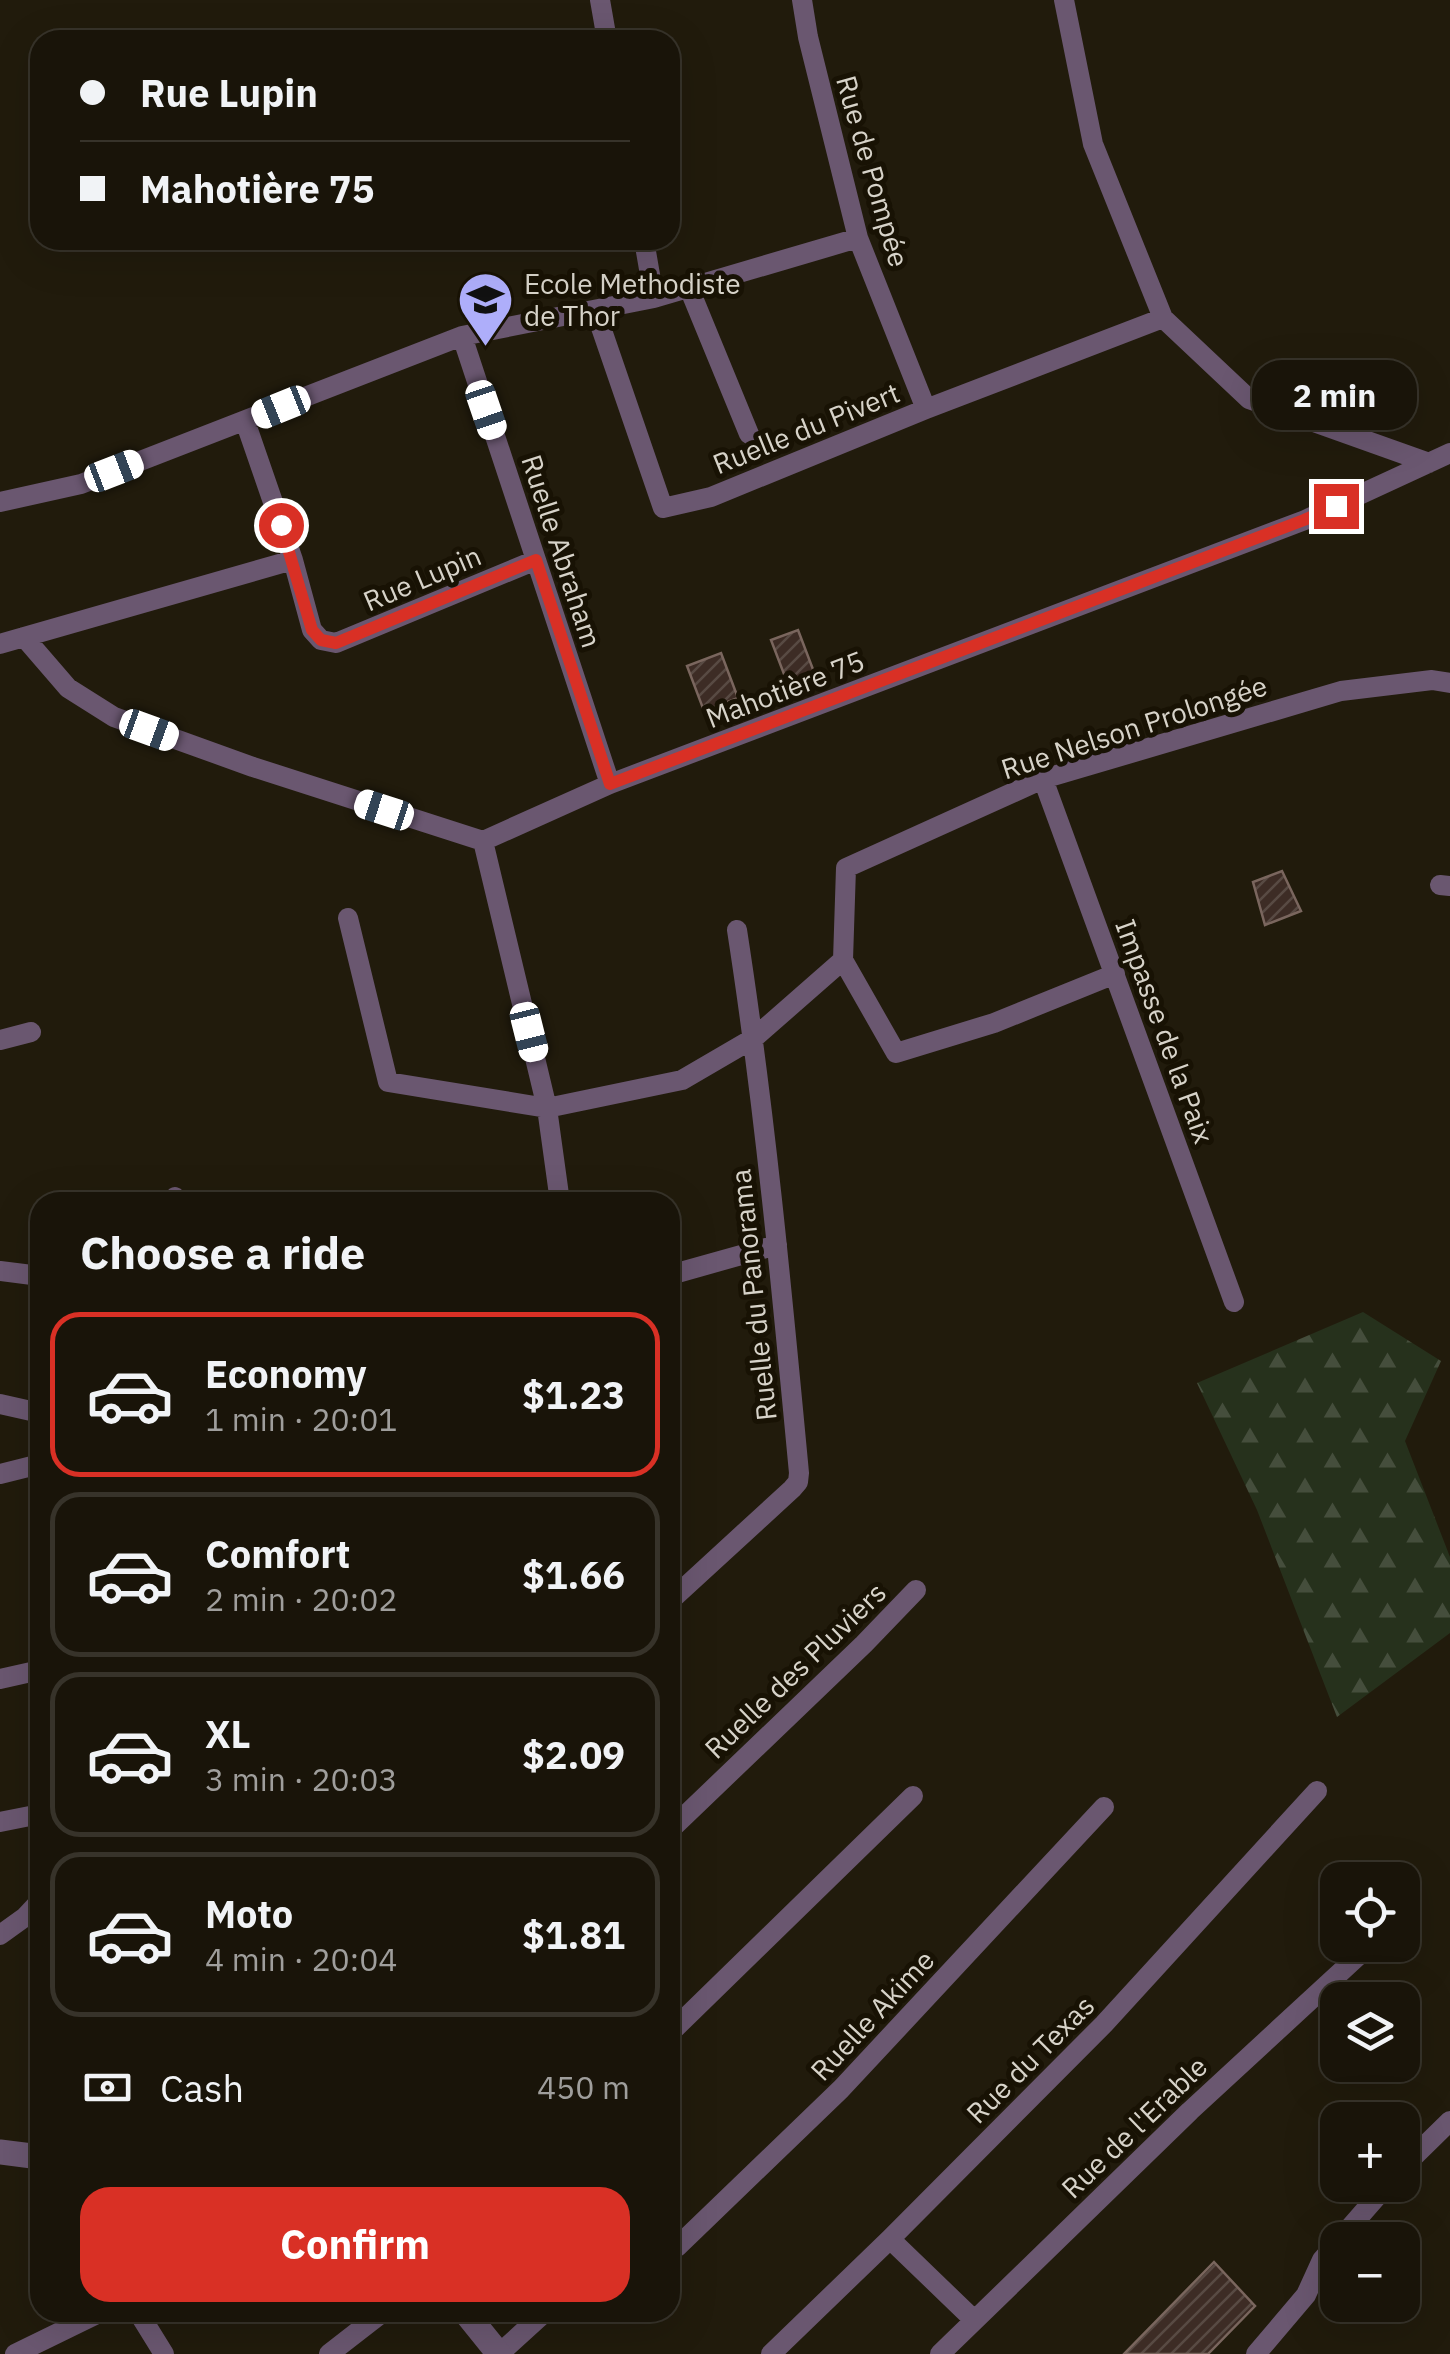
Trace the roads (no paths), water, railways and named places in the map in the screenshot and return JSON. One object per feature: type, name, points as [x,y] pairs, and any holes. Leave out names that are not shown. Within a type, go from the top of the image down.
[{"type":"street","points":[[600,0],[605,30]]},
{"type":"street","name":"Rue de Pompée","points":[[802,0],[858,238],[926,409]]},
{"type":"street","points":[[1064,0],[1093,144],[1162,318],[1248,399],[1443,458]]},
{"type":"street","points":[[0,502],[81,484],[462,336],[654,298],[858,238]]},
{"type":"street","points":[[646,250],[654,298]]},
{"type":"street","points":[[689,288],[749,434]]},
{"type":"street","name":"Ruelle du Pivert","points":[[595,310],[663,508],[711,496],[1162,318]]},
{"type":"street","name":"Ruelle Abraham","points":[[462,336],[610,784]]},
{"type":"street","name":"Rue Lupin","points":[[245,421],[293,560],[312,630],[321,640],[336,643],[536,560]]},
{"type":"street","name":"Mahotière 75","points":[[483,842],[610,784],[1304,520],[1443,458]]},
{"type":"street","points":[[0,644],[293,560]]},
{"type":"street","points":[[24,637],[68,688],[114,717],[483,842],[547,1108],[559,1192]]},
{"type":"street","name":"Rue Nelson Prolongée","points":[[843,960],[846,868],[1043,779],[1341,691],[1432,680],[1450,682]]},
{"type":"street","name":"Impasse de la Paix","points":[[1043,779],[1234,1302]]},
{"type":"street","points":[[348,918],[388,1082],[547,1108],[682,1080],[754,1038],[843,960],[896,1053],[994,1023],[1115,974]]},
{"type":"street","name":"Ruelle du Panorama","points":[[680,1592],[798,1482],[799,1473],[754,1038],[737,930]]},
{"type":"street","points":[[0,1040],[30,1032]]},
{"type":"street","points":[[680,1271],[777,1244]]},
{"type":"street","points":[[0,1270],[30,1274]]},
{"type":"street","points":[[0,1404],[30,1411]]},
{"type":"street","points":[[0,1474],[30,1466]]},
{"type":"street","name":"Ruelle des Pluviers","points":[[680,1820],[916,1590]]},
{"type":"street","points":[[0,1679],[30,1672]]},
{"type":"street","name":"Rue du Texas","points":[[770,2354],[1104,2024],[1317,1791]]},
{"type":"street","points":[[680,2023],[913,1796]]},
{"type":"street","name":"Ruelle Akime","points":[[680,2245],[840,2089],[1104,1807]]},
{"type":"street","points":[[0,1822],[30,1816]]},
{"type":"street","points":[[0,1936],[30,1912]]},
{"type":"street","name":"Rue de l'Erable","points":[[940,2354],[1190,2111],[1352,1962]]},
{"type":"street","points":[[1420,2150],[1450,2120]]},
{"type":"street","points":[[0,2152],[30,2156]]},
{"type":"street","points":[[1355,2222],[1372,2202]]},
{"type":"street","points":[[890,2238],[974,2320]]},
{"type":"street","points":[[1256,2354],[1306,2295],[1320,2264]]},
{"type":"street","points":[[15,2354],[81,2322]]},
{"type":"street","points":[[144,2322],[164,2354]]},
{"type":"street","points":[[328,2354],[370,2322]]},
{"type":"street","points":[[474,2322],[499,2354],[533,2322]]},
{"type":"place","name":"Ecole Methodiste de Thor","points":[[485,348]]}]
